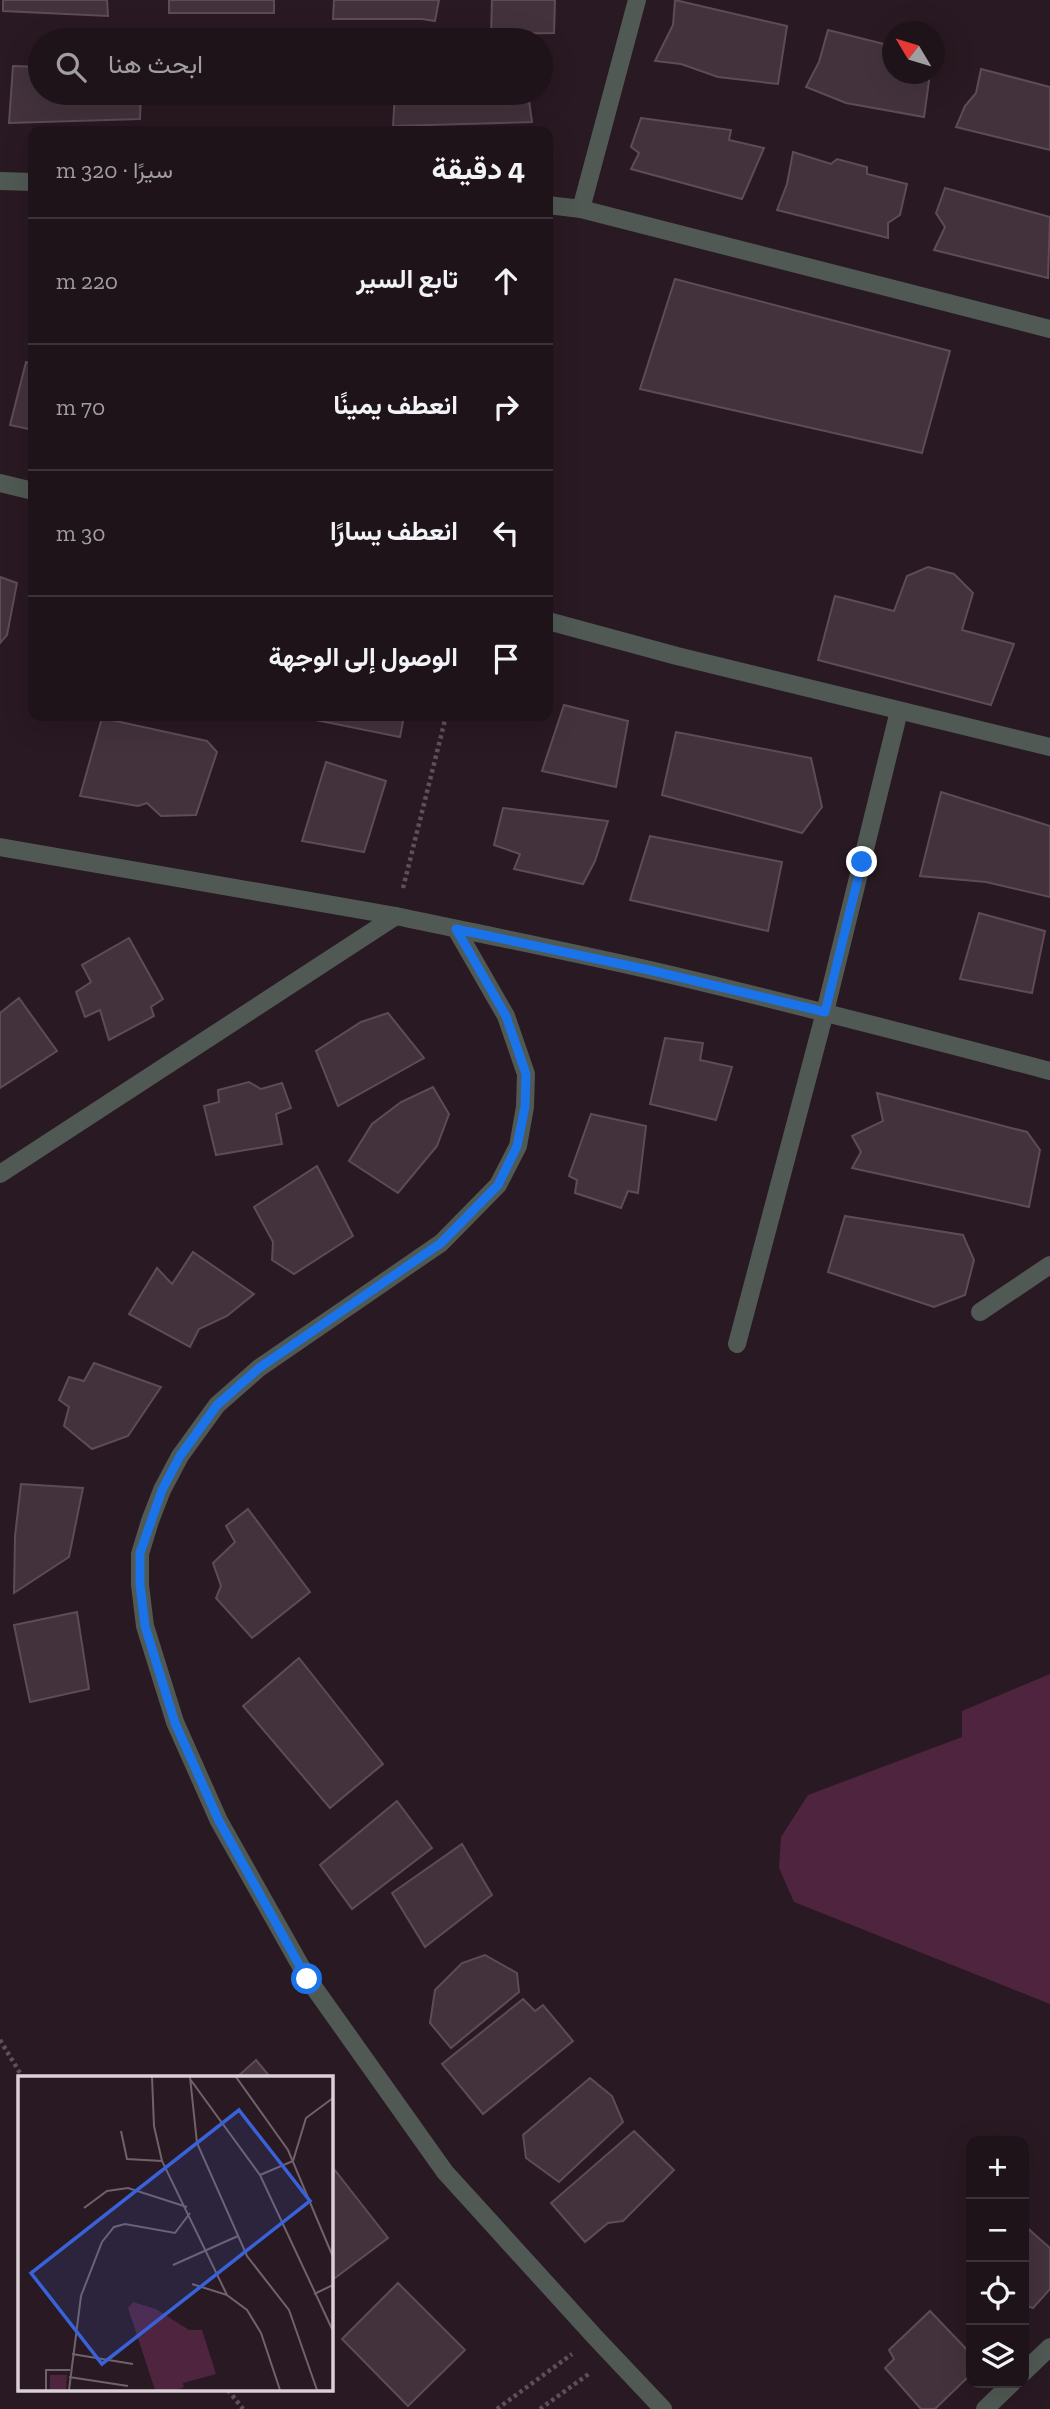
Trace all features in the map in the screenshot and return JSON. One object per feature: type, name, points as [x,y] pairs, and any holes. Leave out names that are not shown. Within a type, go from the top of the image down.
[{"type":"street","points":[[581,209],[637,0]]},
{"type":"street","points":[[0,181],[28,182]]},
{"type":"street","points":[[553,206],[581,209],[1050,329]]},
{"type":"street","points":[[0,483],[28,490]]},
{"type":"street","points":[[553,622],[1050,747]]},
{"type":"street","points":[[737,1344],[825,1012],[899,711]]},
{"type":"street","points":[[0,847],[396,916],[649,970],[825,1012],[1050,1071]]},
{"type":"street","points":[[0,1174],[396,916]]},
{"type":"street","points":[[456,929],[506,1016],[526,1074],[525,1107],[517,1146],[498,1185],[441,1243],[259,1368],[217,1405],[180,1456],[162,1490],[140,1553],[140,1584],[145,1626],[175,1723],[219,1821],[307,1979],[445,2172],[663,2409]]},
{"type":"street","points":[[979,1312],[1050,1265]]},
{"type":"street","points":[[1029,2367],[1050,2347]]},
{"type":"street","points":[[985,2409],[1007,2388]]},
{"type":"path","points":[[396,916],[445,721]]},
{"type":"path","points":[[0,2040],[22,2076]]},
{"type":"path","points":[[497,2409],[595,2337]]},
{"type":"path","points":[[540,2409],[613,2357]]},
{"type":"path","points":[[230,2392],[243,2409]]},
{"type":"shaded area","points":[[1050,1674],[1050,2004],[794,1902],[779,1868],[781,1837],[808,1795],[962,1737],[962,1711]]},
{"type":"building","points":[[3,0],[107,0],[108,16],[3,11]]},
{"type":"building","points":[[169,0],[274,0],[274,13],[169,13]]},
{"type":"building","points":[[334,0],[439,0],[435,21],[333,19]]},
{"type":"building","points":[[492,0],[555,0],[554,33],[553,28],[491,28]]},
{"type":"building","points":[[675,0],[787,26],[778,84],[718,77],[681,64],[655,61],[673,25]]},
{"type":"building","points":[[828,30],[882,44],[882,84],[929,84],[924,117],[846,103],[806,87],[819,62]]},
{"type":"building","points":[[13,66],[28,67],[28,105],[141,105],[140,119],[9,123]]},
{"type":"building","points":[[981,69],[1050,87],[1050,150],[956,127],[965,106],[976,93]]},
{"type":"building","points":[[394,105],[530,105],[532,122],[393,126]]},
{"type":"building","points":[[641,118],[731,130],[729,140],[764,148],[742,199],[631,169],[639,153],[631,147]]},
{"type":"building","points":[[793,152],[831,164],[837,159],[867,167],[867,174],[907,184],[900,215],[888,223],[888,238],[777,210],[787,184]]},
{"type":"building","points":[[945,188],[1050,217],[1048,278],[934,250],[945,227],[936,213]]},
{"type":"building","points":[[675,279],[950,351],[922,453],[640,389]]},
{"type":"building","points":[[26,362],[28,429],[10,425]]},
{"type":"building","points":[[928,567],[954,574],[973,593],[962,630],[1014,644],[991,705],[818,660],[835,596],[894,611],[907,576]]},
{"type":"building","points":[[0,577],[17,583],[7,635],[0,643]]},
{"type":"building","points":[[564,705],[628,721],[616,787],[542,771]]},
{"type":"building","points":[[101,721],[116,721],[207,741],[217,752],[196,815],[161,816],[147,803],[138,806],[80,796]]},
{"type":"building","points":[[321,721],[403,721],[400,737]]},
{"type":"building","points":[[676,732],[811,758],[822,807],[802,833],[662,795]]},
{"type":"building","points":[[326,762],[386,781],[364,852],[302,841]]},
{"type":"building","points":[[941,792],[1050,826],[1050,897],[986,882],[920,876]]},
{"type":"building","points":[[503,808],[608,821],[595,861],[583,884],[514,869],[520,854],[494,845]]},
{"type":"building","points":[[650,836],[782,862],[768,931],[630,900]]},
{"type":"building","points":[[979,913],[1045,931],[1032,993],[960,979]]},
{"type":"building","points":[[129,938],[163,999],[151,1007],[154,1016],[109,1040],[100,1010],[85,1017],[76,992],[91,982],[82,965]]},
{"type":"building","points":[[19,998],[57,1051],[0,1088],[0,1013]]},
{"type":"building","points":[[388,1013],[424,1058],[338,1106],[316,1051],[361,1022]]},
{"type":"building","points":[[665,1038],[703,1043],[700,1060],[732,1067],[716,1120],[650,1104]]},
{"type":"building","points":[[249,1082],[261,1089],[282,1083],[291,1108],[276,1114],[282,1144],[216,1155],[204,1106],[219,1102],[218,1090]]},
{"type":"building","points":[[433,1087],[449,1114],[437,1146],[398,1193],[349,1161],[372,1124],[401,1102]]},
{"type":"building","points":[[877,1093],[1027,1132],[1040,1150],[1029,1207],[852,1168],[861,1152],[852,1136],[883,1121]]},
{"type":"building","points":[[591,1114],[646,1126],[638,1193],[628,1191],[621,1208],[575,1193],[577,1180],[569,1176]]},
{"type":"building","points":[[317,1166],[353,1236],[294,1274],[272,1260],[273,1242],[254,1207]]},
{"type":"building","points":[[845,1216],[963,1235],[974,1260],[965,1295],[934,1307],[828,1272]]},
{"type":"building","points":[[193,1252],[254,1294],[227,1316],[199,1329],[190,1347],[129,1314],[157,1268],[172,1284]]},
{"type":"building","points":[[94,1363],[161,1387],[128,1436],[92,1449],[64,1426],[69,1407],[59,1400],[69,1377],[84,1381]]},
{"type":"building","points":[[21,1484],[83,1488],[69,1557],[14,1593],[15,1536]]},
{"type":"building","points":[[248,1509],[310,1592],[252,1638],[216,1598],[221,1586],[213,1563],[235,1542],[226,1526]]},
{"type":"building","points":[[77,1612],[89,1689],[30,1702],[14,1625]]},
{"type":"building","points":[[299,1658],[383,1764],[330,1808],[243,1706]]},
{"type":"building","points":[[397,1801],[432,1848],[352,1909],[320,1865]]},
{"type":"building","points":[[462,1844],[492,1895],[425,1947],[392,1893]]},
{"type":"building","points":[[485,1955],[517,1973],[519,1992],[451,2048],[430,2023],[435,1990],[462,1963]]},
{"type":"building","points":[[523,1999],[535,2011],[543,2005],[573,2041],[483,2114],[442,2064]]},
{"type":"building","points":[[256,2060],[269,2076],[238,2076]]},
{"type":"building","points":[[590,2078],[612,2096],[623,2122],[559,2182],[526,2158],[523,2135]]},
{"type":"building","points":[[634,2131],[674,2170],[623,2221],[608,2223],[585,2242],[551,2203]]},
{"type":"building","points":[[334,2169],[388,2238],[332,2280]]},
{"type":"building","points":[[1029,2229],[1050,2248],[1050,2289],[1033,2308],[1029,2307]]},
{"type":"building","points":[[398,2283],[465,2350],[408,2406],[342,2339]]},
{"type":"building","points":[[930,2311],[966,2349],[966,2379],[935,2409],[921,2409],[885,2368],[894,2359],[889,2350]]},
{"type":"route","points":[[307,1979],[219,1821],[175,1723],[145,1626],[140,1584],[140,1553],[162,1490],[180,1456],[217,1405],[259,1368],[441,1243],[498,1185],[517,1146],[525,1107],[526,1074],[506,1016],[456,929],[649,970],[825,1012],[862,862]]}]
